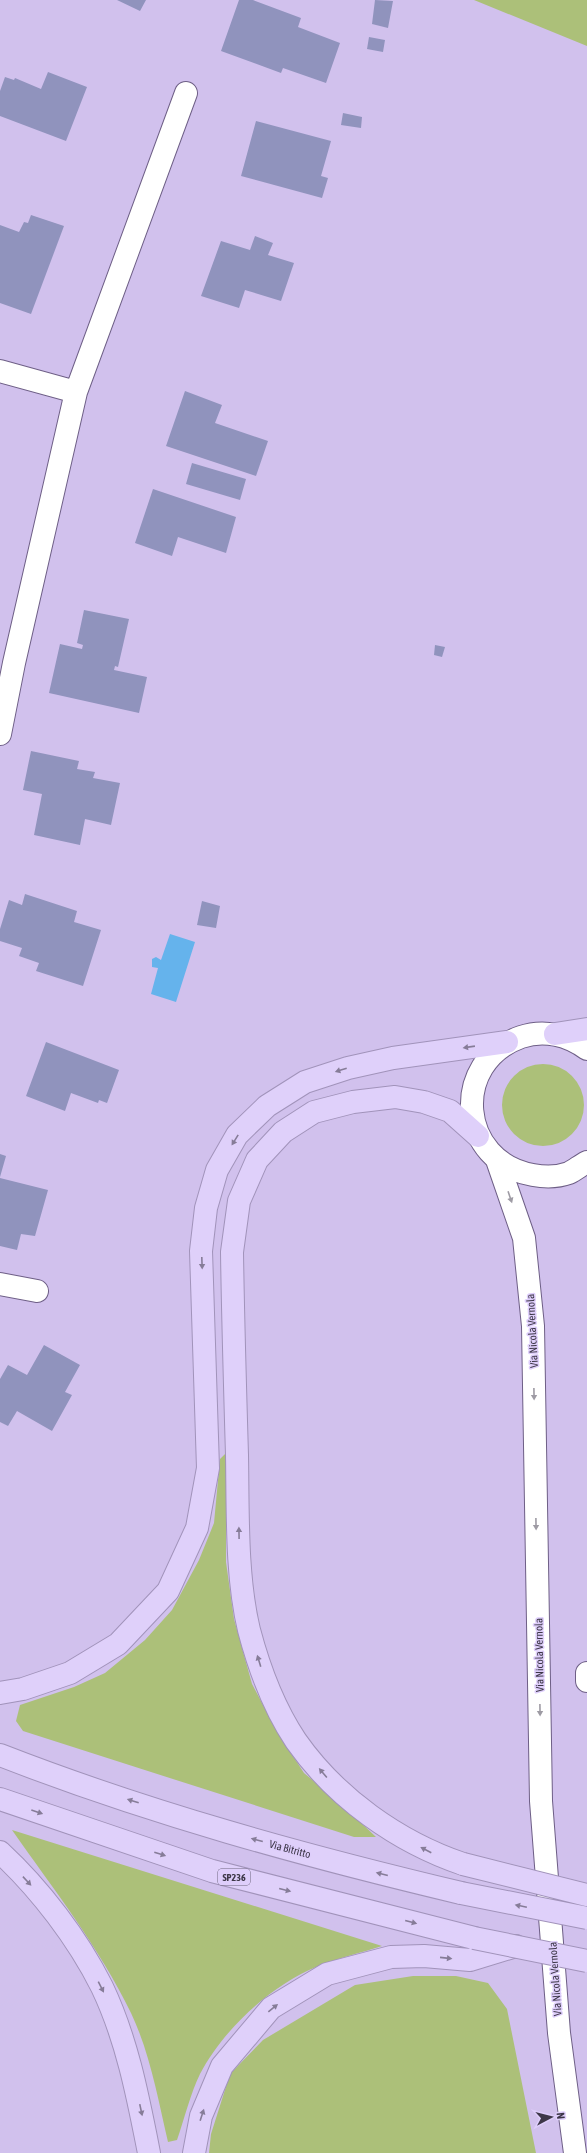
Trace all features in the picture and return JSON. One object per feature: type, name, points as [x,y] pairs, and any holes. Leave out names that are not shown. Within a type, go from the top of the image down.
[{"type":"highway","points":[[555,1034],[587,1029]]},
{"type":"highway","points":[[0,1693],[23,1690],[70,1673],[118,1644],[168,1591],[197,1528],[208,1468],[201,1251],[206,1208],[217,1170],[237,1135],[267,1106],[306,1082],[348,1068],[393,1058],[508,1042]]},
{"type":"highway","points":[[478,1136],[450,1111],[417,1100],[394,1098],[353,1102],[314,1112],[283,1132],[257,1160],[239,1201],[232,1252],[240,1563],[249,1629],[266,1686],[296,1741],[336,1788],[395,1834],[435,1855],[463,1864],[587,1895]]},
{"type":"highway","name":"Via Bitritto","points":[[0,1755],[49,1774],[222,1830],[381,1874],[461,1893],[587,1918]]},
{"type":"highway","name":"SP236","points":[[0,1799],[212,1871],[474,1938],[587,1961]]},
{"type":"highway","points":[[0,1852],[44,1899],[74,1941],[102,1988],[122,2040],[137,2094],[149,2153]]},
{"type":"highway","points":[[194,2153],[201,2116],[222,2066],[271,2008],[327,1974],[392,1956],[424,1956],[470,1960],[516,1946]]},
{"type":"main road","points":[[0,734],[16,656],[76,392],[186,93]]},
{"type":"main road","points":[[0,371],[76,392]]},
{"type":"main road","points":[[587,1049],[577,1042],[555,1034],[531,1034],[508,1042],[491,1055],[479,1073],[472,1094],[472,1115],[478,1136],[497,1160],[518,1173],[543,1177],[568,1173],[587,1162]]},
{"type":"main road","name":"Via Nicola Vernola","points":[[497,1160],[524,1238],[533,1326],[541,1801],[559,2033],[575,2153]]},
{"type":"main road","points":[[0,1284],[37,1291]]},
{"type":"main road","points":[[587,1673],[587,1681]]},
{"type":"green space","points":[[474,0],[587,0],[587,46]]},
{"type":"green space","points":[[535,1064],[551,1064],[566,1071],[577,1082],[584,1097],[584,1113],[581,1121],[572,1134],[559,1143],[551,1146],[535,1146],[520,1139],[509,1128],[502,1113],[502,1097],[509,1082],[520,1071]]},
{"type":"green space","points":[[226,1453],[226,1562],[234,1619],[252,1684],[278,1733],[304,1773],[338,1801],[376,1837],[354,1837],[23,1731],[16,1721],[20,1705],[74,1687],[105,1673],[145,1640],[172,1610],[199,1560],[214,1523],[220,1459]]},
{"type":"green space","points":[[12,1830],[382,1946],[332,1961],[299,1975],[265,1998],[249,2011],[221,2041],[200,2074],[177,2140],[168,2142],[148,2060],[138,2028],[131,2013],[105,1965],[60,1897]]},
{"type":"green space","points":[[413,1976],[456,1976],[488,1983],[507,2009],[536,2153],[209,2153],[211,2134],[230,2074],[263,2040],[355,1985]]},
{"type":"water","points":[[170,934],[195,942],[176,1002],[151,994],[158,968],[152,967],[152,959],[156,957],[161,960]]},
{"type":"building","points":[[117,0],[146,0],[140,11]]},
{"type":"building","points":[[239,0],[253,0],[301,18],[298,27],[340,43],[326,83],[283,68],[281,73],[221,51]]},
{"type":"building","points":[[375,0],[393,1],[388,28],[372,24]]},
{"type":"building","points":[[369,37],[385,40],[383,52],[367,49]]},
{"type":"building","points":[[48,72],[87,87],[66,141],[0,116],[0,91],[5,77],[14,80],[15,78],[41,89]]},
{"type":"building","points":[[343,113],[362,117],[361,128],[341,125]]},
{"type":"building","points":[[256,121],[331,141],[321,176],[328,178],[322,198],[241,176]]},
{"type":"building","points":[[31,215],[64,226],[31,314],[0,303],[0,225],[19,232],[24,222],[28,223]]},
{"type":"building","points":[[255,236],[273,243],[268,255],[294,263],[281,301],[245,290],[239,308],[201,296],[221,241],[250,250]]},
{"type":"building","points":[[185,391],[222,405],[215,423],[268,441],[256,476],[166,446]]},
{"type":"building","points":[[192,463],[246,479],[240,500],[186,484]]},
{"type":"building","points":[[153,489],[236,517],[226,553],[178,537],[172,556],[135,543]]},
{"type":"building","points":[[84,610],[129,619],[118,667],[115,666],[114,670],[147,677],[139,713],[49,693],[60,644],[82,649],[83,645],[77,643]]},
{"type":"building","points":[[435,645],[445,647],[442,657],[434,655]]},
{"type":"building","points":[[31,751],[79,761],[77,769],[95,772],[93,778],[120,783],[111,825],[85,819],[80,845],[34,835],[42,794],[23,790]]},
{"type":"building","points":[[25,894],[77,911],[74,922],[101,930],[83,986],[36,971],[39,963],[19,956],[22,948],[0,941],[0,929],[9,900],[22,905]]},
{"type":"building","points":[[202,901],[220,906],[216,928],[197,925]]},
{"type":"building","points":[[46,1042],[119,1070],[107,1103],[99,1100],[98,1103],[71,1093],[65,1111],[26,1096]]},
{"type":"building","points":[[0,1154],[6,1156],[0,1177]]},
{"type":"building","points":[[0,1178],[48,1190],[35,1236],[21,1234],[17,1250],[0,1246]]},
{"type":"building","points":[[44,1345],[80,1365],[65,1392],[72,1395],[52,1431],[17,1411],[8,1426],[0,1422],[0,1379],[8,1365],[27,1375]]}]
